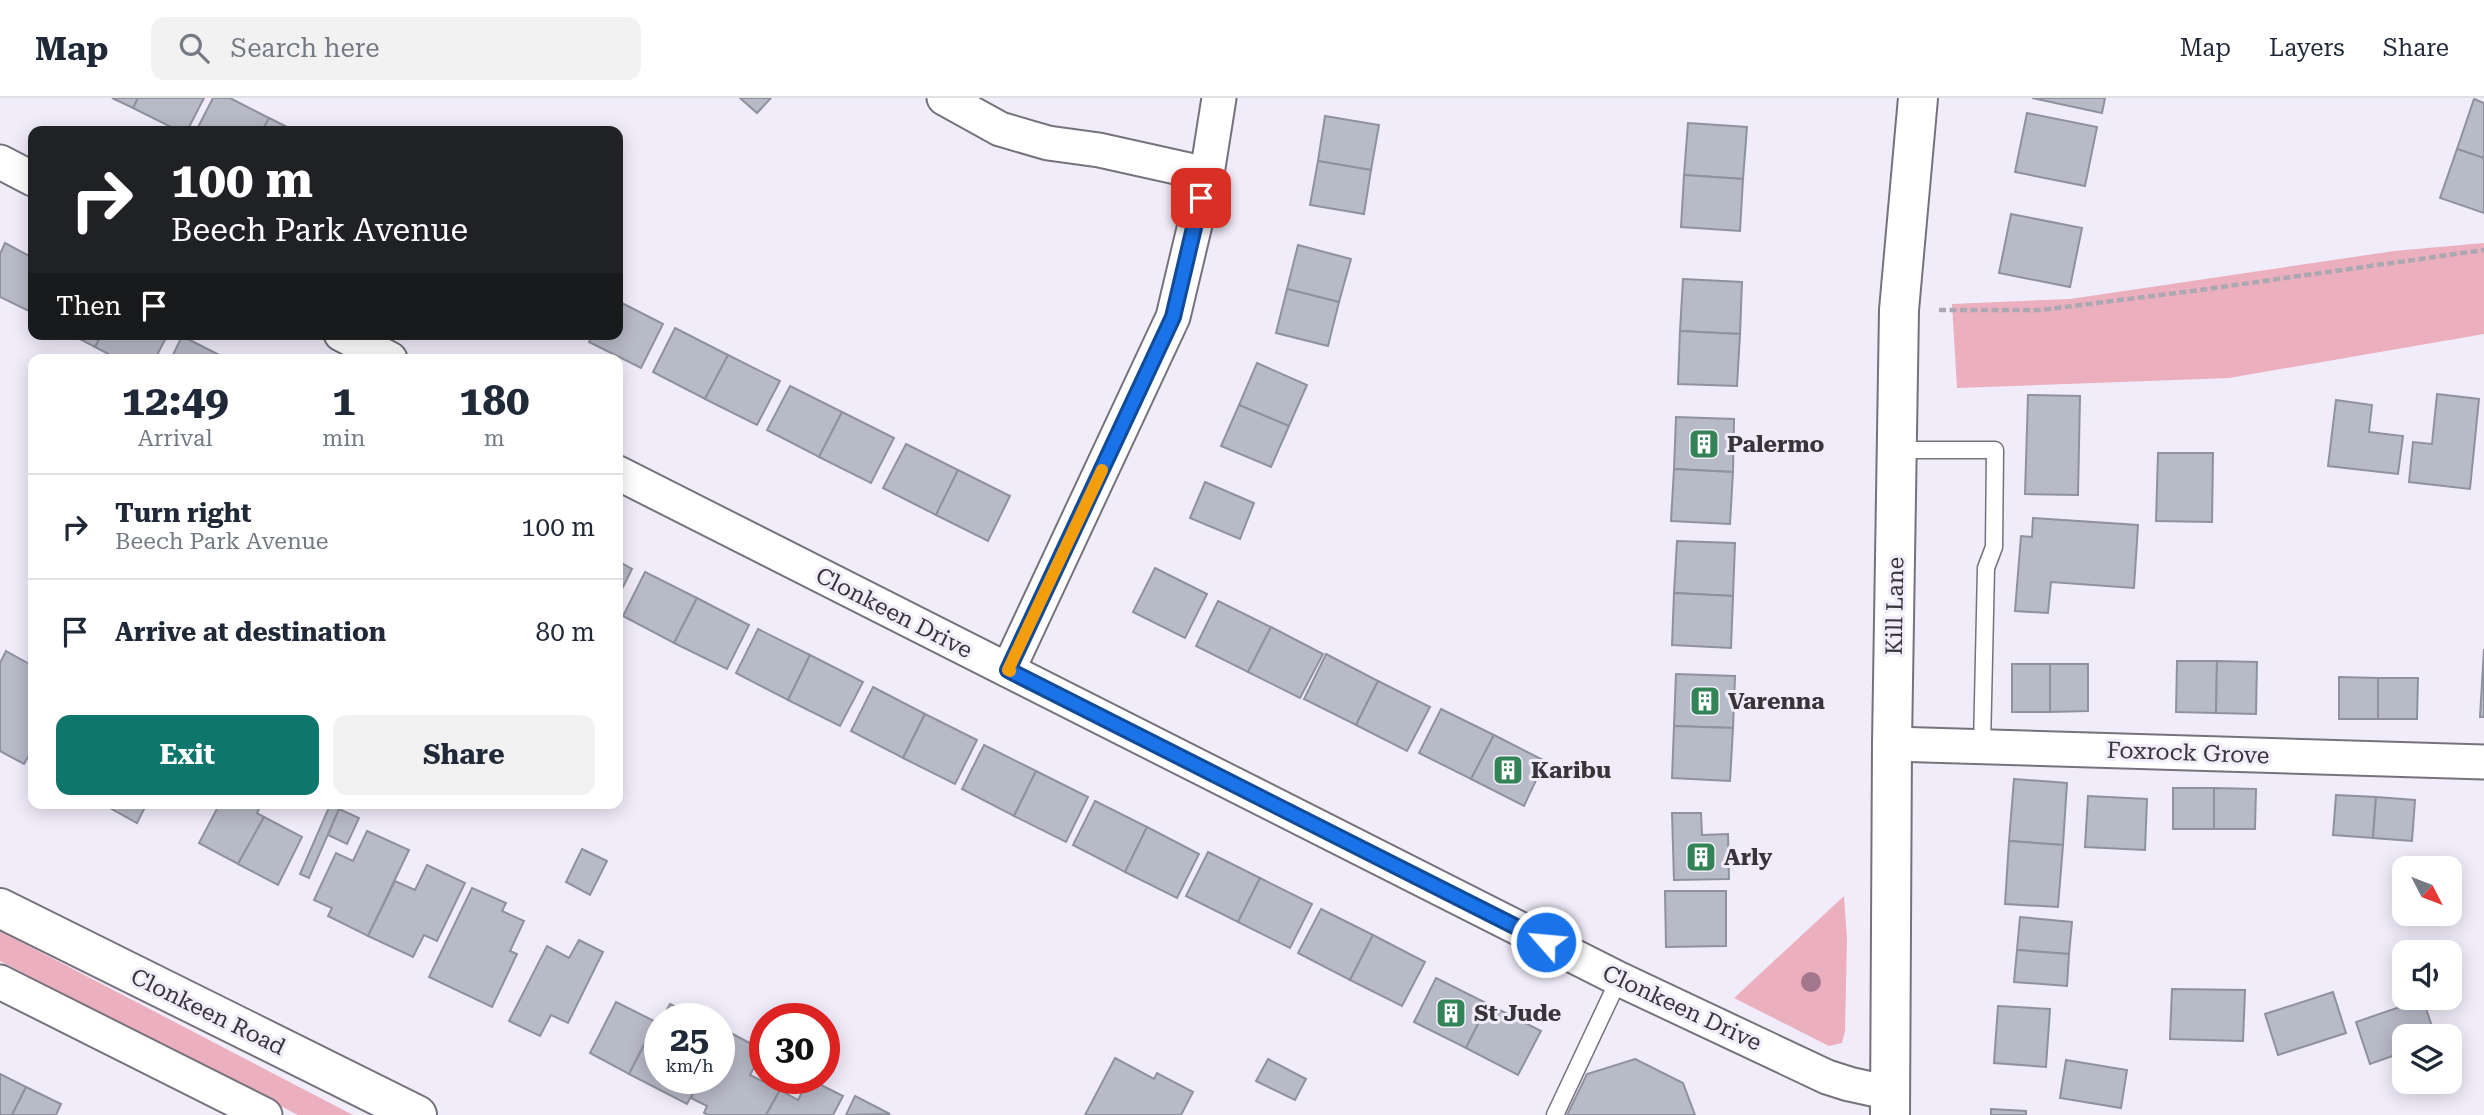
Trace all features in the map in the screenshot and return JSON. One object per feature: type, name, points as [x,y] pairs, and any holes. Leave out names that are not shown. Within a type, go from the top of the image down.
[{"type":"main road","name":"Kill Lane","points":[[1890,1104],[1899,310],[1918,98]]},
{"type":"main road","name":"Clonkeen Road","points":[[0,908],[417,1115]]},
{"type":"street","points":[[944,98],[1000,129],[1048,143],[1100,150],[1207,174]]},
{"type":"street","points":[[1008,670],[1173,317],[1207,174],[1219,98]]},
{"type":"street","points":[[0,162],[28,176]]},
{"type":"street","points":[[353,340],[380,354]]},
{"type":"street","name":"Clonkeen Drive","points":[[623,476],[1619,979],[1890,1104]]},
{"type":"street","name":"Foxrock Grove","points":[[1892,744],[2484,762]]},
{"type":"street","points":[[0,982],[265,1115]]},
{"type":"lane","points":[[1897,450],[1995,450],[1994,547],[1986,568],[1982,747]]},
{"type":"lane","points":[[1555,1115],[1619,979]]},
{"type":"path","points":[[1899,310],[2041,310],[2484,250]]},
{"type":"shaded area","points":[[2484,243],[2484,334],[2229,378],[1957,388],[1952,304],[2070,299],[2394,251]]},
{"type":"shaded area","points":[[1844,896],[1847,939],[1845,1031],[1842,1043],[1829,1046],[1734,998]]},
{"type":"shaded area","points":[[0,931],[353,1115],[298,1115],[0,961]]},
{"type":"building","points":[[112,98],[138,98],[133,108]]},
{"type":"building","points":[[138,98],[204,98],[190,126],[169,126],[133,108]]},
{"type":"building","points":[[213,98],[230,98],[269,118],[265,126],[199,126]]},
{"type":"building","points":[[740,98],[771,98],[757,113]]},
{"type":"building","points":[[2032,98],[2105,98],[2102,113]]},
{"type":"building","points":[[2474,99],[2484,103],[2484,158],[2457,149]]},
{"type":"building","points":[[2027,113],[2097,127],[2085,186],[2015,172]]},
{"type":"building","points":[[1325,116],[1379,125],[1371,170],[1318,161]]},
{"type":"building","points":[[269,118],[285,126],[265,126]]},
{"type":"building","points":[[1688,123],[1747,127],[1743,179],[1684,175]]},
{"type":"building","points":[[2457,149],[2484,158],[2484,213],[2440,198]]},
{"type":"building","points":[[1318,161],[1371,170],[1364,214],[1310,205]]},
{"type":"building","points":[[1684,175],[1743,179],[1740,231],[1681,227]]},
{"type":"building","points":[[2011,214],[2082,228],[2070,287],[1999,273]]},
{"type":"building","points":[[5,243],[28,255],[28,311],[0,297],[0,254]]},
{"type":"building","points":[[1298,245],[1351,259],[1339,302],[1287,289]]},
{"type":"building","points":[[1683,279],[1742,282],[1740,334],[1680,331]]},
{"type":"building","points":[[1287,289],[1339,302],[1328,346],[1276,333]]},
{"type":"building","points":[[623,304],[663,324],[641,368],[623,359],[623,354],[613,354],[589,342],[623,340]]},
{"type":"building","points":[[675,328],[728,355],[705,399],[653,372]]},
{"type":"building","points":[[1680,331],[1740,334],[1737,386],[1678,384]]},
{"type":"building","points":[[82,340],[99,340],[95,347]]},
{"type":"building","points":[[99,340],[165,340],[158,354],[108,354],[95,347]]},
{"type":"building","points":[[180,340],[190,340],[217,354],[173,354]]},
{"type":"building","points":[[728,355],[780,381],[757,425],[705,399]]},
{"type":"building","points":[[1257,363],[1307,385],[1289,426],[1239,405]]},
{"type":"building","points":[[790,386],[842,412],[819,457],[767,430]]},
{"type":"building","points":[[2437,394],[2479,399],[2470,489],[2409,482],[2413,442],[2432,444]]},
{"type":"building","points":[[2028,395],[2080,396],[2078,495],[2025,494]]},
{"type":"building","points":[[2336,400],[2372,405],[2369,432],[2403,436],[2398,474],[2328,466]]},
{"type":"building","points":[[1239,405],[1289,426],[1271,467],[1221,446]]},
{"type":"building","points":[[842,412],[894,438],[871,483],[819,457]]},
{"type":"building","name":"Palermo","points":[[1676,417],[1734,419],[1733,472],[1674,469]]},
{"type":"building","points":[[906,444],[958,470],[936,515],[883,488]]},
{"type":"building","points":[[2158,453],[2213,453],[2212,522],[2156,521]]},
{"type":"building","points":[[1674,469],[1733,472],[1730,524],[1671,521]]},
{"type":"building","points":[[958,470],[1010,496],[988,541],[936,515]]},
{"type":"building","points":[[1205,482],[1254,503],[1240,539],[1190,518]]},
{"type":"building","points":[[2033,518],[2138,525],[2134,588],[2051,582],[2048,613],[2015,611],[2021,536],[2032,537]]},
{"type":"building","points":[[1677,541],[1735,543],[1733,596],[1674,593]]},
{"type":"building","points":[[623,564],[632,569],[623,587]]},
{"type":"building","points":[[1155,568],[1207,594],[1185,638],[1133,612]]},
{"type":"building","points":[[645,572],[697,598],[674,643],[623,616]]},
{"type":"building","points":[[1674,593],[1733,596],[1731,648],[1672,645]]},
{"type":"building","points":[[697,598],[749,625],[727,669],[674,643]]},
{"type":"building","points":[[1218,601],[1271,627],[1248,672],[1196,646]]},
{"type":"building","points":[[1271,627],[1323,654],[1300,698],[1248,672]]},
{"type":"building","points":[[758,629],[810,655],[788,700],[736,673]]},
{"type":"building","points":[[2484,649],[2484,717],[2480,717]]},
{"type":"building","points":[[6,651],[28,663],[28,757],[24,764],[0,751],[0,663]]},
{"type":"building","points":[[1326,654],[1378,681],[1356,725],[1304,699]]},
{"type":"building","points":[[810,655],[863,682],[840,726],[788,700]]},
{"type":"building","points":[[2177,661],[2217,661],[2216,713],[2176,712]]},
{"type":"building","points":[[2217,661],[2257,662],[2256,714],[2216,713]]},
{"type":"building","points":[[2012,664],[2050,664],[2050,712],[2012,712]]},
{"type":"building","points":[[2050,664],[2088,664],[2088,711],[2050,712]]},
{"type":"building","name":"Varenna","points":[[1676,674],[1735,676],[1733,728],[1674,726]]},
{"type":"building","points":[[2339,677],[2378,678],[2378,719],[2339,719]]},
{"type":"building","points":[[2378,678],[2418,678],[2417,719],[2378,719]]},
{"type":"building","points":[[1378,681],[1430,707],[1407,751],[1356,725]]},
{"type":"building","points":[[873,687],[925,714],[903,758],[851,731]]},
{"type":"building","points":[[1441,709],[1494,735],[1471,779],[1419,753]]},
{"type":"building","points":[[925,714],[977,740],[955,784],[903,758]]},
{"type":"building","points":[[1674,726],[1733,728],[1730,781],[1672,778]]},
{"type":"building","name":"Karibu","points":[[1494,735],[1545,761],[1524,806],[1471,779]]},
{"type":"building","points":[[984,745],[1036,771],[1014,816],[962,789]]},
{"type":"building","points":[[1036,771],[1088,797],[1066,842],[1014,816]]},
{"type":"building","points":[[2014,779],[2067,783],[2063,845],[2009,841]]},
{"type":"building","points":[[2173,788],[2214,788],[2214,829],[2173,829]]},
{"type":"building","points":[[2214,788],[2256,789],[2255,829],[2214,829]]},
{"type":"building","points":[[2336,795],[2376,797],[2373,838],[2333,835]]},
{"type":"building","points":[[2088,796],[2147,799],[2145,850],[2085,847]]},
{"type":"building","points":[[2376,797],[2415,800],[2412,841],[2373,838]]},
{"type":"building","points":[[1095,801],[1147,827],[1125,872],[1073,845]]},
{"type":"building","points":[[112,809],[144,809],[137,823]]},
{"type":"building","points":[[217,809],[259,809],[257,813],[264,817],[238,864],[199,843]]},
{"type":"building","points":[[328,809],[339,809],[309,878],[300,874]]},
{"type":"building","points":[[339,809],[359,818],[347,844],[328,835]]},
{"type":"building","name":"Arly","points":[[1672,813],[1701,813],[1702,835],[1728,834],[1729,879],[1674,880]]},
{"type":"building","points":[[264,817],[302,837],[278,885],[238,864]]},
{"type":"building","points":[[1147,827],[1199,854],[1177,898],[1125,872]]},
{"type":"building","points":[[367,831],[409,850],[368,936],[328,916],[332,908],[314,900],[336,853],[353,861]]},
{"type":"building","points":[[2009,841],[2063,845],[2058,907],[2005,904]]},
{"type":"building","points":[[582,849],[607,861],[590,895],[566,882]]},
{"type":"building","points":[[1208,852],[1260,878],[1238,922],[1186,896]]},
{"type":"building","points":[[427,865],[465,883],[437,941],[424,935],[413,957],[368,936],[395,881],[415,890]]},
{"type":"building","points":[[1260,878],[1312,904],[1290,948],[1238,922]]},
{"type":"building","points":[[472,888],[506,903],[502,911],[524,921],[510,951],[517,954],[492,1007],[429,977]]},
{"type":"building","points":[[1665,891],[1726,891],[1726,946],[1666,947]]},
{"type":"building","points":[[1321,909],[1373,935],[1350,980],[1298,953]]},
{"type":"building","points":[[2020,917],[2072,922],[2069,954],[2017,950]]},
{"type":"building","points":[[1373,935],[1425,962],[1402,1006],[1350,980]]},
{"type":"building","points":[[579,940],[603,952],[568,1023],[551,1015],[540,1036],[509,1021],[547,946],[569,958]]},
{"type":"building","points":[[2017,950],[2069,954],[2067,986],[2014,982]]},
{"type":"building","name":"St Jude","points":[[1436,978],[1488,1004],[1466,1048],[1414,1022]]},
{"type":"building","points":[[2172,989],[2245,990],[2243,1041],[2170,1039]]},
{"type":"building","points":[[2333,992],[2346,1033],[2278,1055],[2265,1014]]},
{"type":"building","points":[[616,1002],[644,1016],[644,1045],[629,1074],[590,1053]]},
{"type":"building","points":[[1488,1004],[1541,1031],[1518,1075],[1466,1048]]},
{"type":"building","points":[[1998,1006],[2050,1009],[2046,1067],[1994,1063]]},
{"type":"building","points":[[2392,1010],[2427,1010],[2431,1024],[2392,1024],[2392,1056],[2370,1064],[2356,1022]]},
{"type":"building","points":[[735,1035],[749,1043],[749,1094],[778,1094],[766,1115],[708,1115],[704,1113],[707,1106],[691,1098],[693,1094],[735,1094]]},
{"type":"building","points":[[644,1045],[644,1082],[629,1074]]},
{"type":"building","points":[[1115,1058],[1154,1079],[1157,1073],[1193,1092],[1181,1115],[1085,1115]]},
{"type":"building","points":[[1268,1059],[1306,1079],[1295,1100],[1256,1081]]},
{"type":"building","points":[[1635,1059],[1683,1083],[1695,1115],[1567,1115],[1587,1074]]},
{"type":"building","points":[[2066,1060],[2127,1070],[2121,1108],[2060,1098]]},
{"type":"building","points":[[0,1074],[26,1087],[12,1115],[0,1115]]},
{"type":"building","points":[[26,1087],[61,1104],[56,1115],[12,1115]]},
{"type":"building","points":[[668,1094],[692,1094],[687,1104]]},
{"type":"building","points":[[778,1094],[787,1094],[798,1100],[801,1094],[843,1096],[833,1115],[766,1115]]},
{"type":"building","points":[[855,1096],[890,1114],[846,1115]]},
{"type":"building","points":[[1991,1109],[2026,1111],[2026,1115],[1991,1115]]},
{"type":"slow traffic","points":[[1010,671],[1008,670],[1102,470]]},
{"type":"place","name":"Palermo","points":[[1704,444]]},
{"type":"place","name":"Varenna","points":[[1705,701]]},
{"type":"place","name":"Karibu","points":[[1508,770]]},
{"type":"place","name":"Arly","points":[[1701,857]]},
{"type":"place","name":"St Jude","points":[[1451,1013]]},
{"type":"route","points":[[1201,198],[1173,317],[1008,670],[1546,942]]}]
